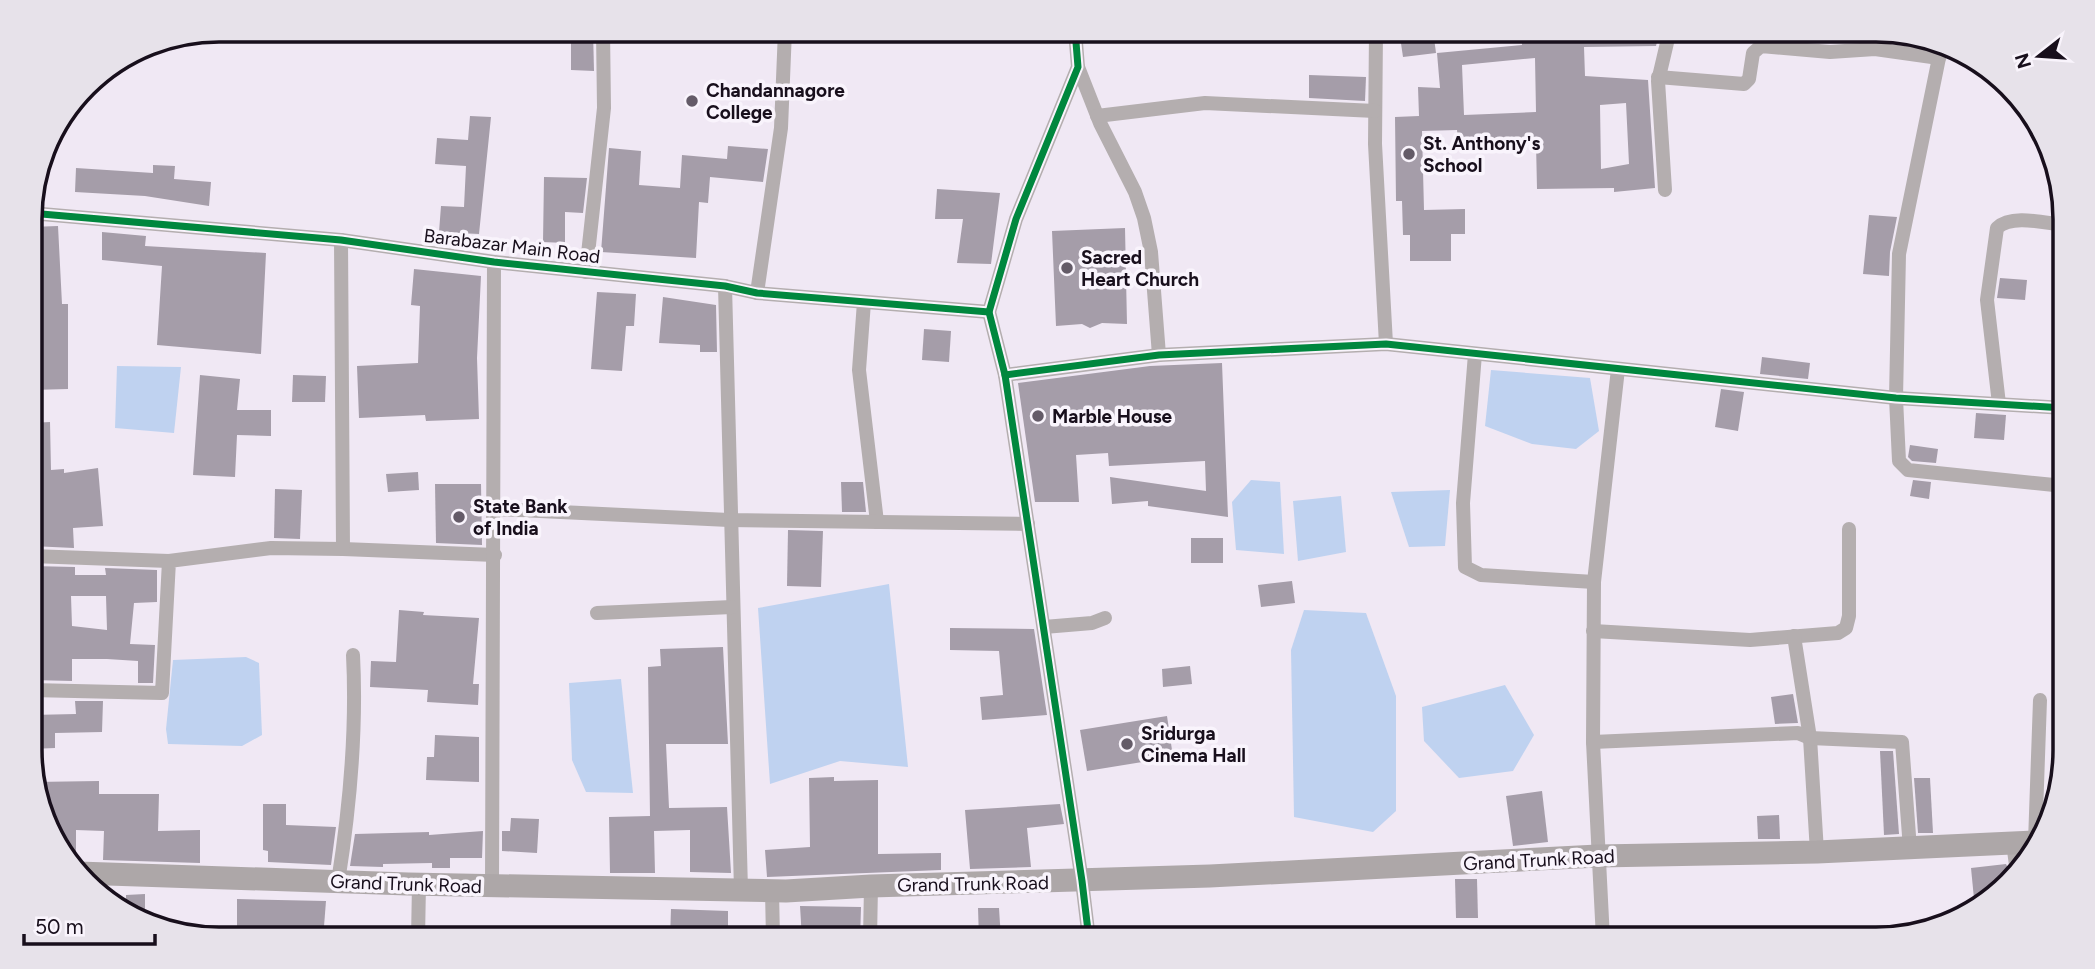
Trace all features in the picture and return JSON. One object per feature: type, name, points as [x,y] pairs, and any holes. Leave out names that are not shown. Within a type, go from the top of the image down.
[{"type":"main road","name":"Grand Trunk Road","points":[[93,874],[492,886],[772,891],[1083,881],[1598,856],[1910,849],[2021,850]]},
{"type":"street","points":[[586,272],[604,108],[603,42]]},
{"type":"street","points":[[757,293],[781,128],[785,42]]},
{"type":"street","points":[[1076,42],[1078,67],[1097,116],[1135,192],[1144,218],[1151,251],[1159,355]]},
{"type":"street","points":[[1376,42],[1375,111],[1386,344]]},
{"type":"street","points":[[1665,190],[1658,77],[1667,42]]},
{"type":"street","points":[[1658,77],[1744,84],[1749,79],[1753,53],[1761,46],[1830,52],[1875,49],[1939,58]]},
{"type":"street","points":[[1940,54],[1899,254],[1896,398],[1899,461],[1908,470],[2053,485]]},
{"type":"street","points":[[1078,67],[1016,219],[989,312],[1005,375],[1083,881],[1087,927]]},
{"type":"street","points":[[1097,116],[1206,103],[1375,111]]},
{"type":"street","name":"Barabazar Main Road","points":[[42,214],[341,240],[494,262],[725,286],[757,293],[989,312]]},
{"type":"street","points":[[1999,404],[1987,300],[1997,228],[2004,222],[2053,224]]},
{"type":"street","points":[[341,240],[344,549]]},
{"type":"street","points":[[492,886],[494,262]]},
{"type":"street","points":[[725,286],[729,520],[741,890]]},
{"type":"street","points":[[864,302],[859,370],[877,522]]},
{"type":"street","points":[[1005,375],[1159,355],[1386,344],[1896,398],[2053,407]]},
{"type":"street","points":[[1475,354],[1462,529],[1465,567],[1481,575],[1594,582]]},
{"type":"street","points":[[1602,927],[1593,742],[1594,582],[1618,369]]},
{"type":"street","points":[[495,509],[729,520],[1028,524]]},
{"type":"street","points":[[1593,631],[1750,640],[1838,632],[1846,628],[1849,616],[1849,529]]},
{"type":"street","points":[[42,556],[169,561],[271,548],[495,555]]},
{"type":"street","points":[[42,690],[162,692],[169,561]]},
{"type":"street","points":[[597,613],[732,607]]},
{"type":"street","points":[[1044,627],[1092,623],[1105,618]]},
{"type":"street","points":[[1794,636],[1810,738],[1817,852]]},
{"type":"street","points":[[338,882],[350,806],[354,743],[353,655]]},
{"type":"street","points":[[2021,850],[2040,700]]},
{"type":"street","points":[[1593,742],[1798,733],[1810,738],[1902,742],[1910,849]]},
{"type":"street","points":[[418,927],[419,884]]},
{"type":"street","points":[[870,927],[871,886]]},
{"type":"street","points":[[772,891],[773,927]]},
{"type":"water","points":[[117,366],[181,367],[174,433],[115,428]]},
{"type":"water","points":[[1491,370],[1590,378],[1599,431],[1576,449],[1532,444],[1485,426]]},
{"type":"water","points":[[1251,480],[1280,482],[1284,554],[1236,550],[1232,502]]},
{"type":"water","points":[[1450,490],[1445,546],[1409,547],[1391,492]]},
{"type":"water","points":[[1341,496],[1346,552],[1298,561],[1293,501]]},
{"type":"water","points":[[889,584],[908,767],[840,761],[770,784],[758,608]]},
{"type":"water","points":[[1304,610],[1366,613],[1396,696],[1396,811],[1373,832],[1294,817],[1291,650]]},
{"type":"water","points":[[246,657],[259,663],[262,735],[242,746],[168,744],[166,729],[173,660]]},
{"type":"water","points":[[621,679],[633,793],[586,792],[572,760],[569,683]]},
{"type":"water","points":[[1505,685],[1534,735],[1513,771],[1459,778],[1424,741],[1422,707]]},
{"type":"building","points":[[571,42],[593,42],[594,71],[571,70]]},
{"type":"building","points":[[1401,42],[1435,42],[1436,53],[1403,57]]},
{"type":"building","points":[[1522,42],[1657,42],[1656,46],[1584,47],[1585,76],[1648,80],[1655,188],[1614,192],[1614,188],[1537,189],[1536,143],[1458,140],[1457,130],[1422,131],[1424,210],[1465,209],[1465,234],[1451,234],[1451,261],[1410,261],[1410,235],[1403,235],[1402,201],[1396,201],[1395,117],[1419,116],[1418,87],[1440,88],[1437,53],[1522,45]],"holes":[[[1535,58],[1536,112],[1464,115],[1462,65]],[[1626,103],[1629,164],[1601,169],[1600,105]]]},
{"type":"building","points":[[1309,75],[1366,77],[1365,101],[1309,98]]},
{"type":"building","points":[[470,116],[491,117],[479,234],[439,232],[441,206],[464,207],[466,166],[435,164],[437,138],[468,140]]},
{"type":"building","points":[[728,146],[768,149],[763,182],[710,177],[708,203],[699,202],[696,258],[601,252],[609,148],[641,151],[639,185],[680,188],[682,155],[727,159]]},
{"type":"building","points":[[153,165],[175,166],[174,179],[211,182],[209,206],[145,196],[75,192],[76,168],[153,173]]},
{"type":"building","points":[[544,177],[587,178],[583,213],[565,212],[565,243],[543,242]]},
{"type":"building","points":[[937,189],[1000,193],[991,264],[957,263],[963,219],[935,219]]},
{"type":"building","points":[[1869,215],[1897,217],[1890,252],[1889,276],[1863,274]]},
{"type":"building","points":[[58,226],[62,304],[68,304],[68,389],[42,390],[42,227]]},
{"type":"building","name":"Sacred Heart Church","points":[[1125,228],[1127,324],[1102,323],[1090,328],[1082,324],[1056,326],[1052,231]]},
{"type":"building","points":[[102,232],[146,236],[145,246],[266,253],[261,354],[157,345],[162,266],[102,260]]},
{"type":"building","points":[[414,269],[481,276],[477,358],[479,419],[426,421],[425,415],[359,418],[357,366],[418,363],[420,306],[411,305]]},
{"type":"building","points":[[2000,278],[2027,280],[2025,300],[1997,298]]},
{"type":"building","points":[[597,292],[636,294],[634,326],[626,326],[622,371],[591,369]]},
{"type":"building","points":[[663,297],[716,305],[717,352],[700,352],[700,345],[659,343]]},
{"type":"building","points":[[924,329],[951,331],[949,362],[922,360]]},
{"type":"building","points":[[1762,357],[1810,363],[1808,379],[1760,374]]},
{"type":"building","points":[[1222,363],[1228,517],[1148,506],[1148,501],[1112,504],[1110,477],[1206,491],[1205,461],[1109,466],[1108,453],[1076,455],[1079,502],[1035,502],[1018,383],[1150,366]]},
{"type":"building","points":[[200,375],[240,379],[237,410],[271,410],[271,436],[237,435],[235,477],[193,475]]},
{"type":"building","points":[[293,375],[326,376],[325,402],[292,402]]},
{"type":"building","points":[[1721,389],[1744,392],[1738,431],[1715,427]]},
{"type":"building","points":[[1976,413],[2006,415],[2004,440],[1974,438]]},
{"type":"building","points":[[42,422],[50,422],[51,470],[64,469],[64,473],[98,468],[103,526],[73,528],[74,548],[42,547]]},
{"type":"building","points":[[1910,445],[1938,449],[1936,463],[1912,461],[1908,457]]},
{"type":"building","points":[[418,472],[419,490],[388,492],[386,474]]},
{"type":"building","points":[[1913,480],[1931,482],[1929,499],[1910,496]]},
{"type":"building","points":[[841,482],[863,482],[866,512],[842,512]]},
{"type":"building","name":"State Bank of India","points":[[435,484],[481,484],[482,545],[436,543]]},
{"type":"building","points":[[275,489],[302,490],[300,539],[274,538]]},
{"type":"building","points":[[788,530],[823,531],[821,587],[787,586]]},
{"type":"building","points":[[1191,538],[1223,538],[1223,563],[1191,563]]},
{"type":"building","points":[[42,566],[75,567],[75,575],[106,575],[105,568],[157,570],[157,602],[134,603],[130,644],[155,645],[153,683],[138,683],[138,661],[107,659],[72,659],[72,681],[42,680]],"holes":[[[71,596],[106,596],[107,630],[72,626]]]},
{"type":"building","points":[[1292,581],[1295,603],[1261,607],[1258,585]]},
{"type":"building","points":[[399,610],[424,612],[423,615],[479,618],[473,684],[479,684],[478,705],[427,702],[428,690],[370,687],[371,661],[396,662]]},
{"type":"building","points":[[950,628],[1034,629],[1047,715],[982,720],[980,697],[1003,695],[999,651],[950,650]]},
{"type":"building","points":[[723,647],[728,744],[666,744],[669,808],[727,807],[731,873],[690,872],[690,830],[654,831],[655,873],[610,873],[609,817],[650,816],[648,667],[661,666],[660,649]]},
{"type":"building","points":[[1190,666],[1192,684],[1163,687],[1162,669]]},
{"type":"building","points":[[1793,694],[1798,723],[1775,724],[1771,697]]},
{"type":"building","points":[[75,701],[103,701],[102,732],[55,733],[55,748],[42,749],[42,715],[76,714]]},
{"type":"building","name":"Sridurga Cinema Hall","points":[[1167,716],[1173,757],[1087,771],[1080,730]]},
{"type":"building","points":[[435,735],[479,737],[479,782],[426,780],[427,757],[434,757]]},
{"type":"building","points":[[1880,751],[1893,751],[1899,834],[1884,835]]},
{"type":"building","points":[[834,777],[834,781],[878,780],[878,854],[941,853],[941,870],[767,877],[765,850],[810,847],[809,778]]},
{"type":"building","points":[[1914,778],[1930,778],[1933,833],[1918,833]]},
{"type":"building","points":[[99,781],[99,794],[159,794],[158,831],[200,830],[200,863],[103,860],[104,831],[76,830],[76,853],[55,818],[46,782]]},
{"type":"building","points":[[1542,791],[1548,842],[1513,846],[1506,796]]},
{"type":"building","points":[[263,804],[286,804],[286,825],[336,827],[331,865],[268,862],[268,851],[263,850]]},
{"type":"building","points":[[1060,804],[1064,824],[1027,828],[1031,867],[970,869],[965,810]]},
{"type":"building","points":[[1779,815],[1780,839],[1758,839],[1757,816]]},
{"type":"building","points":[[511,818],[539,819],[537,853],[502,851],[502,831],[510,831]]},
{"type":"building","points":[[483,831],[482,858],[450,858],[450,868],[432,868],[432,863],[383,864],[383,867],[350,866],[355,834],[429,832],[429,835]]},
{"type":"building","points":[[2006,864],[2008,867],[1974,897],[1971,868]]},
{"type":"building","points":[[1455,879],[1477,879],[1478,918],[1456,918]]},
{"type":"building","points":[[145,894],[145,911],[126,900],[126,895]]},
{"type":"building","points":[[237,899],[326,901],[324,927],[237,927]]},
{"type":"building","points":[[800,906],[861,907],[860,927],[801,927]]},
{"type":"building","points":[[978,908],[999,908],[1000,927],[979,927]]},
{"type":"building","points":[[671,909],[728,911],[728,927],[670,927]]},
{"type":"cycle path","points":[[1076,42],[1078,67],[1016,219],[989,312],[1005,375],[1088,927]]},
{"type":"cycle path","points":[[42,214],[341,240],[494,262],[725,286],[757,293],[989,312]]},
{"type":"cycle path","points":[[1005,375],[1159,355],[1386,344],[1896,398],[2053,407]]},
{"type":"place","name":"Chandannagore College","points":[[692,101]]},
{"type":"place","name":"St. Anthony's School","points":[[1409,154]]},
{"type":"place","name":"Sacred Heart Church","points":[[1067,268]]},
{"type":"place","name":"Marble House","points":[[1038,416]]},
{"type":"place","name":"State Bank of India","points":[[459,517]]},
{"type":"place","name":"Sridurga Cinema Hall","points":[[1127,744]]}]
